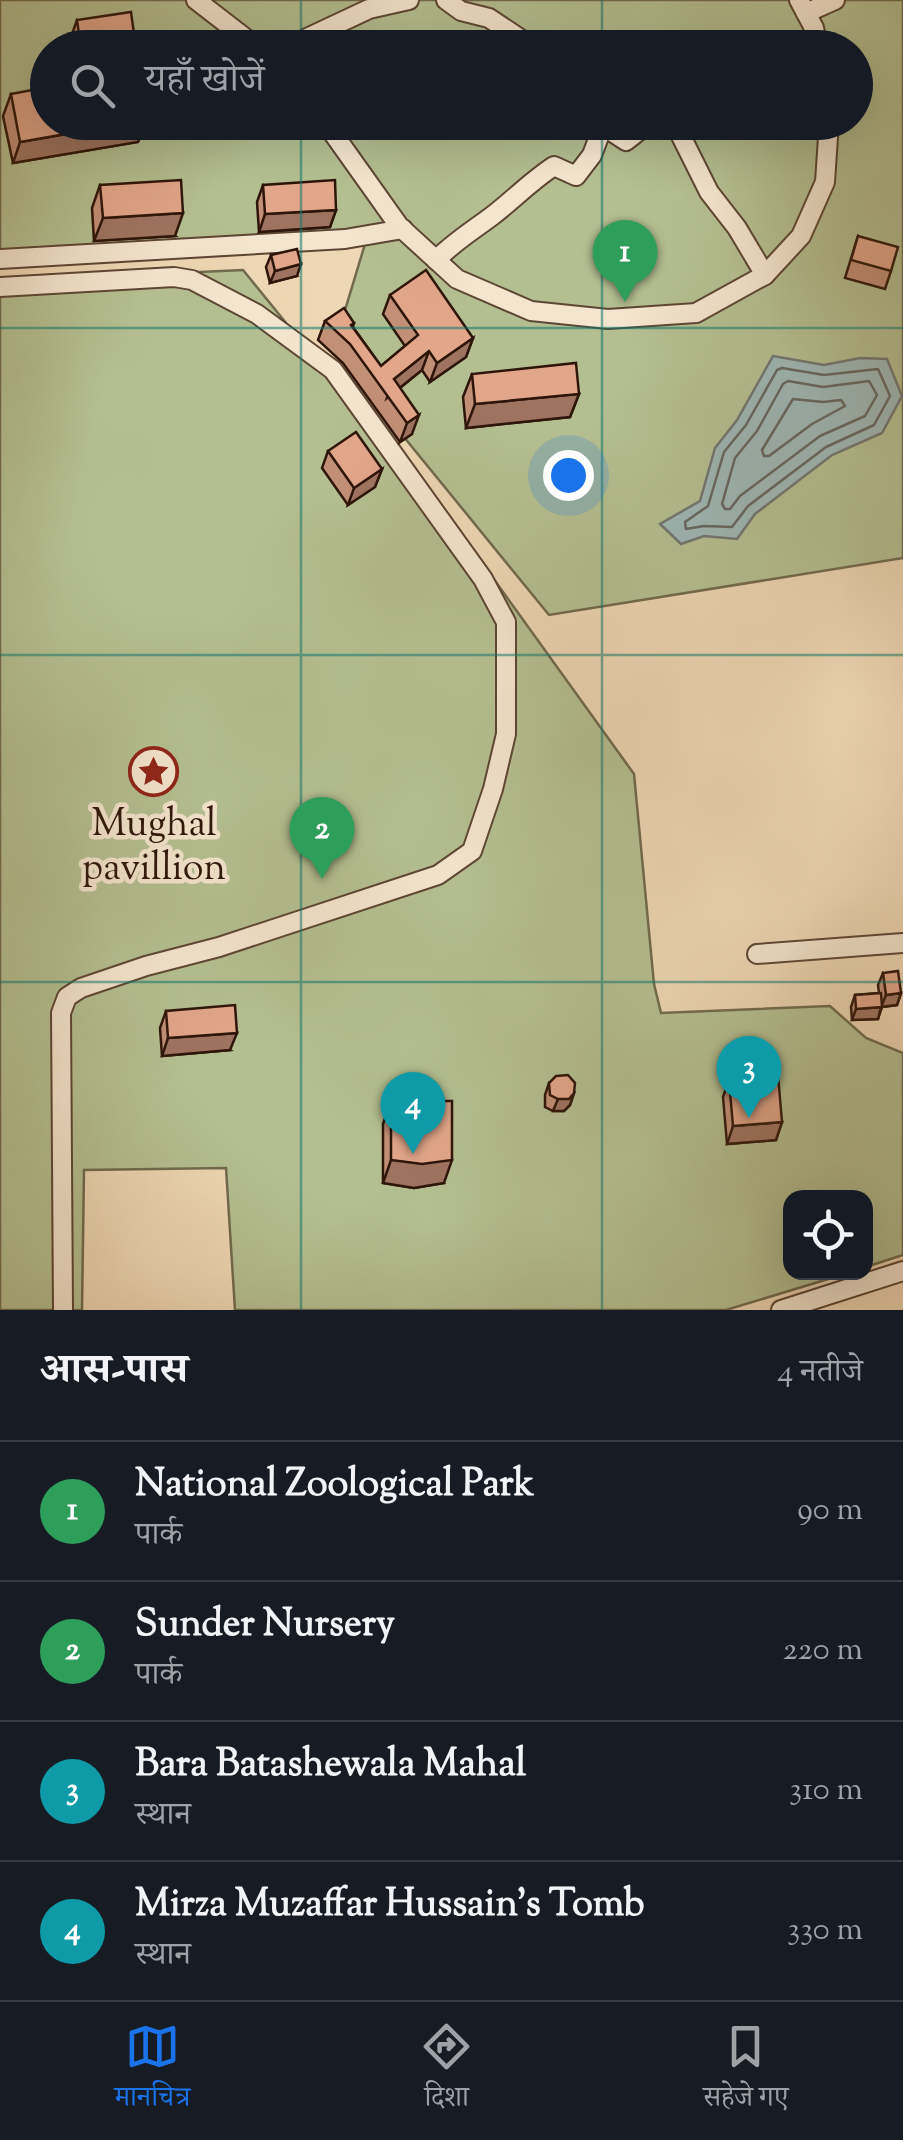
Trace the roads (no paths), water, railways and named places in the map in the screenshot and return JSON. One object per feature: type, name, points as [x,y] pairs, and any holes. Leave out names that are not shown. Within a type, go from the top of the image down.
[{"type":"street","points":[[196,0],[235,30]]},
{"type":"street","points":[[324,30],[369,9],[409,0]]},
{"type":"street","points":[[446,0],[461,11],[489,18],[507,30]]},
{"type":"street","points":[[803,7],[835,0]]},
{"type":"street","points":[[338,140],[403,230],[457,278],[531,311],[608,319],[696,314],[765,275],[801,236],[825,182],[828,140]]},
{"type":"street","points":[[436,260],[458,237],[492,216],[554,166],[576,176],[592,155],[597,140]]},
{"type":"street","points":[[682,140],[708,192],[738,228],[765,275]]},
{"type":"street","points":[[0,259],[345,240],[403,230]]},
{"type":"street","points":[[0,287],[174,277],[208,286],[257,314],[333,370],[483,580],[506,622],[506,734],[488,805],[472,851],[464,858],[438,875],[220,948],[146,966],[80,988],[67,998],[61,1013],[63,1310]]},
{"type":"street","points":[[757,954],[903,943]]},
{"type":"street","points":[[781,1310],[903,1271]]},
{"type":"water","points":[[773,356],[824,365],[860,358],[887,359],[902,396],[882,433],[832,455],[755,514],[737,539],[704,536],[681,544],[660,524],[700,501],[715,448],[737,420]]},
{"type":"place","name":"National Zoological Park","points":[[625,302]]},
{"type":"place","name":"Mughal pavillion","points":[[154,772]]},
{"type":"place","name":"Sunder Nursery","points":[[322,879]]},
{"type":"place","name":"Bara Batashewala Mahal","points":[[749,1118]]},
{"type":"place","name":"Mirza Muzaffar Hussain’s Tomb","points":[[413,1154]]}]
